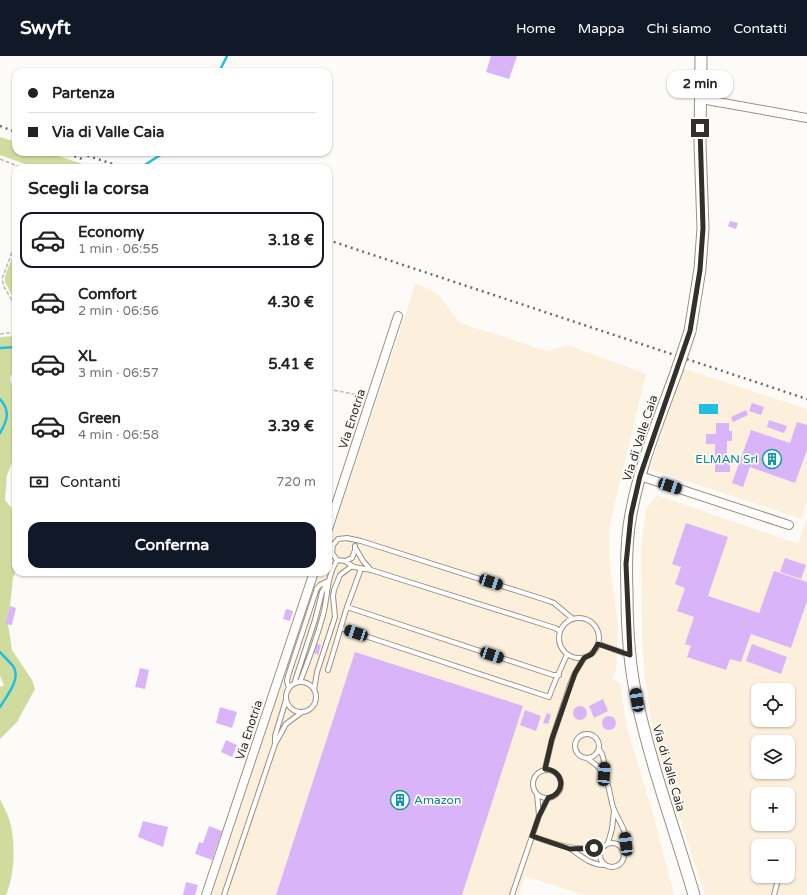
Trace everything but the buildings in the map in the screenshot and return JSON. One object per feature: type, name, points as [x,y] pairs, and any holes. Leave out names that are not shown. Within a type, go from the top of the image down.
[{"type":"street","name":"Via di Valle Caia","points":[[694,895],[653,763],[637,700],[630,655],[626,564],[631,515],[640,476],[690,331],[700,270],[703,228],[700,143],[701,56]]},
{"type":"street","points":[[701,98],[807,118]]},
{"type":"street","name":"Via Enotria","points":[[332,517],[398,316]]},
{"type":"street","points":[[640,476],[789,525]]},
{"type":"street","name":"Via Enotria","points":[[206,895],[313,576]]},
{"type":"lane","points":[[560,631],[371,570],[352,566],[345,561],[337,560],[332,553],[332,545],[335,541],[342,538],[369,544],[549,601],[554,603],[572,619]]},
{"type":"lane","points":[[350,540],[363,561],[371,570]]},
{"type":"lane","points":[[345,561],[352,558],[355,546]]},
{"type":"lane","points":[[332,570],[337,560]]},
{"type":"lane","points":[[224,895],[275,744],[286,724],[313,706],[316,698],[314,690],[317,672],[335,617],[333,596],[334,590],[340,575],[352,566]]},
{"type":"lane","points":[[328,670],[347,607],[361,569]]},
{"type":"lane","points":[[294,684],[315,620],[322,592],[330,576]]},
{"type":"lane","points":[[300,682],[324,611],[328,581]]},
{"type":"lane","points":[[289,688],[287,681],[288,676],[317,588],[328,581]]},
{"type":"lane","points":[[347,607],[553,675],[559,675]]},
{"type":"lane","points":[[584,618],[593,623],[600,636],[598,644],[592,654],[584,658],[574,658],[567,654],[560,645],[560,631],[566,623],[572,619],[584,618]]},
{"type":"lane","points":[[341,628],[549,697],[567,654]]},
{"type":"lane","points":[[598,644],[630,655]]},
{"type":"lane","points":[[545,769],[552,739],[570,685],[584,658]]},
{"type":"lane","points":[[275,744],[275,736],[289,688],[300,682],[308,684],[314,690]]},
{"type":"lane","points":[[286,700],[290,707],[297,712],[302,712]]},
{"type":"lane","points":[[532,836],[570,849],[597,865],[604,864],[612,867],[619,865],[624,859],[626,844],[623,826],[614,809],[604,774],[603,754],[599,749],[598,741],[593,735],[586,734],[578,737],[574,744],[575,751],[580,757],[588,759],[598,766],[604,774]]},
{"type":"lane","points":[[588,759],[595,756],[599,749]]},
{"type":"lane","points":[[537,794],[548,798],[556,795],[561,784],[559,776],[553,771],[545,769],[538,772],[533,779],[533,787],[538,799],[539,816]]},
{"type":"lane","points":[[512,895],[539,816],[548,798]]},
{"type":"lane","points":[[604,864],[600,858],[600,850],[608,842],[612,829],[614,809]]},
{"type":"lane","points":[[608,842],[620,844],[624,851]]},
{"type":"lane","points":[[570,849],[602,847]]},
{"type":"lane","points":[[774,895],[777,883]]},
{"type":"path","points":[[0,159],[12,164]]},
{"type":"path","points":[[12,252],[2,280],[4,287],[12,300]]},
{"type":"path","points":[[0,334],[12,332]]},
{"type":"path","points":[[332,390],[371,398]]},
{"type":"shaded area","points":[[416,283],[438,294],[460,323],[547,351],[568,345],[646,374],[609,528],[610,568],[618,624],[616,672],[611,679],[620,683],[627,728],[653,814],[674,895],[584,895],[525,876],[519,895],[212,895],[318,576],[332,576],[332,534]]},
{"type":"shaded area","name":"ELMAN Srl","points":[[682,368],[807,409],[807,501],[802,519],[650,469]]},
{"type":"shaded area","points":[[657,495],[798,544],[807,518],[807,895],[705,895],[655,744],[645,680],[642,638],[641,547],[646,509]]},
{"type":"green space","points":[[0,137],[12,141],[12,156],[58,156],[83,164],[25,164],[0,155]]},
{"type":"green space","points":[[12,258],[12,295],[5,282],[5,276]]},
{"type":"green space","points":[[12,336],[12,375],[10,380],[12,385],[12,463],[7,475],[5,500],[12,509],[12,576],[14,576],[10,606],[5,624],[8,624],[12,650],[32,680],[35,689],[17,722],[0,739],[0,686],[2,687],[4,685],[0,676],[0,337]]},
{"type":"green space","points":[[0,799],[9,819],[14,847],[13,868],[6,895],[0,895]]},
{"type":"water","points":[[699,404],[718,404],[718,414],[699,414]]},
{"type":"waterway","points":[[221,68],[227,56]]},
{"type":"waterway","points":[[146,164],[159,156]]},
{"type":"waterway","points":[[0,348],[12,347]]},
{"type":"waterway","points":[[0,399],[7,412],[6,420],[0,433]]},
{"type":"waterway","points":[[0,652],[13,666],[16,676],[9,693],[0,707]]},
{"type":"railway","points":[[0,126],[12,130]]},
{"type":"railway","points":[[74,156],[82,159]]},
{"type":"railway","points":[[88,156],[113,164]]},
{"type":"railway","points":[[332,241],[807,399]]},
{"type":"place","name":"ELMAN Srl","points":[[772,459]]},
{"type":"place","name":"Amazon","points":[[400,800]]},
{"type":"route","points":[[594,848],[570,849],[532,836],[539,816],[548,798],[556,795],[560,788],[561,784],[559,776],[553,771],[545,769],[552,739],[575,673],[584,658],[592,654],[596,650],[598,644],[630,655],[626,564],[631,515],[640,476],[690,331],[700,270],[703,228],[700,128]]}]
